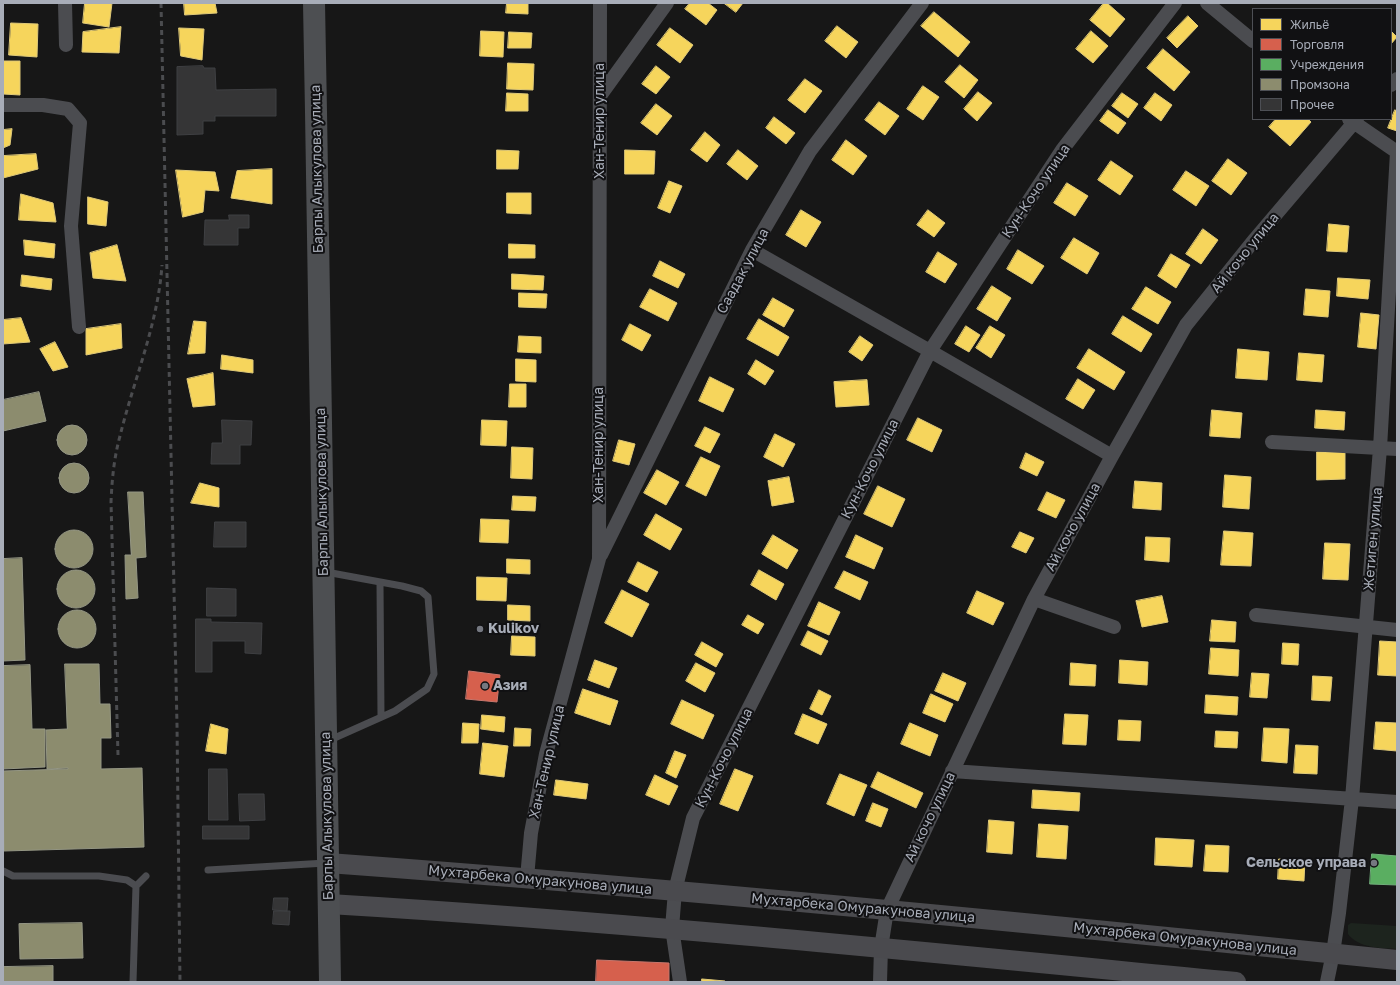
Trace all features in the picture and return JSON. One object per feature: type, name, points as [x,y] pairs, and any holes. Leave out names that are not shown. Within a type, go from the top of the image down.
[{"type":"main road","name":"Барпы Алыкулова улица","points":[[314,3],[324,572],[329,982]]},
{"type":"main road","name":"Мухтарбека Омуракунова улица","points":[[328,863],[527,878],[887,910],[1397,960]]},
{"type":"main road","points":[[329,904],[672,928],[1228,982]]},
{"type":"street","points":[[65,3],[66,45]]},
{"type":"street","name":"Хан-Тенир улица","points":[[527,878],[531,833],[546,754],[599,559],[600,3]]},
{"type":"street","points":[[600,96],[667,3]]},
{"type":"street","name":"Саадак улица","points":[[599,559],[752,250],[810,151],[922,3]]},
{"type":"street","name":"Кун-Кочо улица","points":[[680,982],[672,928],[675,891],[693,818],[930,351],[1062,150],[1175,3]]},
{"type":"street","points":[[1207,3],[1252,40]]},
{"type":"street","points":[[3,105],[43,105],[68,109],[80,123],[71,226],[79,327]]},
{"type":"street","name":"Жетиген улица","points":[[1328,982],[1334,953],[1352,799],[1394,274],[1397,152],[1353,120]]},
{"type":"street","name":"Ай кочо улица","points":[[880,982],[881,948],[887,910],[1034,599],[1112,456],[1186,325],[1353,120]]},
{"type":"street","points":[[752,250],[1112,456]]},
{"type":"street","points":[[1272,442],[1397,449]]},
{"type":"street","points":[[1034,599],[1114,627]]},
{"type":"street","points":[[1256,615],[1397,630]]},
{"type":"street","points":[[952,771],[1397,802]]},
{"type":"lane","points":[[324,572],[421,591],[428,597],[434,674],[427,689],[395,711],[326,742]]},
{"type":"lane","points":[[380,583],[381,718]]},
{"type":"lane","points":[[208,870],[328,863]]},
{"type":"lane","points":[[3,871],[14,876],[99,876],[127,880],[136,886]]},
{"type":"lane","points":[[134,982],[136,886],[146,876]]},
{"type":"shaded area","points":[[1351,923],[1397,926],[1397,949],[1364,945],[1352,939],[1348,934],[1348,925]]},
{"type":"building: Жильё","points":[[85,3],[112,3],[109,27],[83,23]]},
{"type":"building: Жильё","points":[[184,3],[215,3],[217,13],[185,15]]},
{"type":"building: Жильё","points":[[507,3],[528,3],[528,14],[506,13]]},
{"type":"building: Жильё","points":[[690,3],[708,3],[717,10],[706,25],[685,9]]},
{"type":"building: Жильё","points":[[724,3],[743,3],[736,12]]},
{"type":"building: Жильё","points":[[1104,3],[1107,3],[1125,19],[1110,37],[1090,20]]},
{"type":"building: Жильё","points":[[934,12],[970,42],[958,57],[921,26]]},
{"type":"building: Жильё","points":[[1188,16],[1198,26],[1177,48],[1167,38]]},
{"type":"building: Жильё","points":[[11,23],[38,24],[37,57],[9,55]]},
{"type":"building: Жильё","points":[[837,26],[858,42],[846,58],[825,41]]},
{"type":"building: Жильё","points":[[121,27],[119,53],[82,52],[83,32]]},
{"type":"building: Жильё","points":[[179,28],[204,29],[202,60],[181,56]]},
{"type":"building: Жильё","points":[[670,28],[693,45],[680,63],[657,45]]},
{"type":"building: Жильё","points":[[481,31],[504,32],[503,57],[480,56]]},
{"type":"building: Жильё","points":[[1091,31],[1108,46],[1093,63],[1076,49]]},
{"type":"building: Жильё","points":[[509,32],[532,33],[531,48],[508,48]]},
{"type":"building: Жильё","points":[[1392,32],[1397,37],[1392,43]]},
{"type":"building: Жильё","points":[[1163,49],[1190,72],[1174,91],[1147,68]]},
{"type":"building: Жильё","points":[[3,61],[20,61],[20,95],[3,94]]},
{"type":"building: Жильё","points":[[508,63],[534,64],[533,90],[507,89]]},
{"type":"building: Жильё","points":[[960,65],[978,80],[964,98],[945,82]]},
{"type":"building: Жильё","points":[[656,66],[670,77],[656,94],[642,84]]},
{"type":"building: Жильё","points":[[805,79],[822,91],[805,113],[788,100]]},
{"type":"building: Жильё","points":[[923,86],[939,97],[923,120],[907,109]]},
{"type":"building: Жильё","points":[[978,92],[992,103],[977,121],[964,109]]},
{"type":"building: Жильё","points":[[507,93],[528,94],[528,111],[506,111]]},
{"type":"building: Жильё","points":[[1122,93],[1138,104],[1128,118],[1112,106]]},
{"type":"building: Жильё","points":[[1155,93],[1172,105],[1161,121],[1144,108]]},
{"type":"building: Жильё","points":[[879,102],[899,116],[885,135],[865,120]]},
{"type":"building: Жильё","points":[[656,104],[672,116],[657,135],[641,123]]},
{"type":"building: Жильё","points":[[1108,110],[1126,123],[1118,134],[1100,121]]},
{"type":"building: Жильё","points":[[1395,110],[1397,111],[1397,131],[1388,128]]},
{"type":"building: Жильё","points":[[774,117],[795,133],[786,144],[766,128]]},
{"type":"building: Жильё","points":[[1275,120],[1309,120],[1311,122],[1290,146],[1269,127]]},
{"type":"building: Жильё","points":[[12,129],[10,145],[3,148],[3,130]]},
{"type":"building: Жильё","points":[[705,132],[720,145],[707,162],[691,150]]},
{"type":"building: Жильё","points":[[846,140],[867,156],[853,175],[832,160]]},
{"type":"building: Жильё","points":[[497,150],[519,151],[518,169],[497,169]]},
{"type":"building: Жильё","points":[[625,150],[655,151],[654,174],[625,174]]},
{"type":"building: Жильё","points":[[738,150],[758,166],[747,180],[727,164]]},
{"type":"building: Жильё","points":[[36,154],[38,169],[3,178],[3,156]]},
{"type":"building: Жильё","points":[[1228,159],[1247,173],[1231,195],[1212,181]]},
{"type":"building: Жильё","points":[[1111,161],[1133,176],[1120,195],[1098,180]]},
{"type":"building: Жильё","points":[[272,169],[272,204],[231,198],[237,171]]},
{"type":"building: Жильё","points":[[176,170],[215,172],[219,191],[205,190],[203,212],[183,217]]},
{"type":"building: Жильё","points":[[1186,171],[1209,186],[1196,206],[1173,190]]},
{"type":"building: Жильё","points":[[669,181],[682,186],[670,213],[658,208]]},
{"type":"building: Жильё","points":[[1067,183],[1088,196],[1075,216],[1054,203]]},
{"type":"building: Жильё","points":[[507,193],[531,193],[531,214],[507,213]]},
{"type":"building: Жильё","points":[[21,194],[53,203],[56,222],[19,220]]},
{"type":"building: Жильё","points":[[88,197],[108,202],[106,226],[88,224]]},
{"type":"building: Жильё","points":[[801,210],[821,222],[806,247],[786,235]]},
{"type":"building: Жильё","points":[[928,210],[945,223],[934,237],[917,225]]},
{"type":"building: Жильё","points":[[1329,224],[1349,226],[1347,252],[1327,251]]},
{"type":"building: Жильё","points":[[1203,229],[1218,240],[1201,264],[1186,254]]},
{"type":"building: Жильё","points":[[1074,238],[1099,253],[1087,274],[1061,258]]},
{"type":"building: Жильё","points":[[24,240],[55,244],[54,258],[25,255]]},
{"type":"building: Жильё","points":[[509,244],[535,245],[535,258],[509,258]]},
{"type":"building: Жильё","points":[[117,245],[126,281],[93,278],[90,253]]},
{"type":"building: Жильё","points":[[1018,250],[1044,266],[1032,284],[1007,269]]},
{"type":"building: Жильё","points":[[938,252],[957,264],[945,283],[926,272]]},
{"type":"building: Жильё","points":[[1171,254],[1190,265],[1176,288],[1158,276]]},
{"type":"building: Жильё","points":[[660,261],[685,274],[678,288],[653,276]]},
{"type":"building: Жильё","points":[[512,274],[544,276],[543,290],[512,289]]},
{"type":"building: Жильё","points":[[22,275],[52,279],[51,290],[21,286]]},
{"type":"building: Жильё","points":[[1338,278],[1370,280],[1368,299],[1337,296]]},
{"type":"building: Жильё","points":[[992,286],[1011,298],[997,321],[977,309]]},
{"type":"building: Жильё","points":[[1146,287],[1171,302],[1158,324],[1132,309]]},
{"type":"building: Жильё","points":[[650,289],[677,303],[668,321],[640,307]]},
{"type":"building: Жильё","points":[[1306,289],[1330,291],[1328,317],[1304,315]]},
{"type":"building: Жильё","points":[[519,293],[547,294],[546,308],[519,307]]},
{"type":"building: Жильё","points":[[773,298],[794,310],[784,327],[763,315]]},
{"type":"building: Жильё","points":[[1361,313],[1379,315],[1376,349],[1358,347]]},
{"type":"building: Жильё","points":[[1123,316],[1152,334],[1141,352],[1112,334]]},
{"type":"building: Жильё","points":[[21,318],[30,342],[3,344],[3,320]]},
{"type":"building: Жильё","points":[[759,319],[789,337],[778,356],[747,339]]},
{"type":"building: Жильё","points":[[194,321],[206,322],[205,353],[188,354]]},
{"type":"building: Жильё","points":[[121,324],[122,348],[86,355],[86,329]]},
{"type":"building: Жильё","points":[[630,324],[651,335],[642,351],[622,340]]},
{"type":"building: Жильё","points":[[966,326],[980,335],[969,352],[955,344]]},
{"type":"building: Жильё","points":[[990,326],[1005,335],[991,358],[976,348]]},
{"type":"building: Жильё","points":[[519,336],[541,337],[541,353],[518,352]]},
{"type":"building: Жильё","points":[[860,336],[873,345],[862,361],[849,352]]},
{"type":"building: Жильё","points":[[55,342],[68,367],[53,371],[40,349]]},
{"type":"building: Жильё","points":[[1089,349],[1125,372],[1114,390],[1077,368]]},
{"type":"building: Жильё","points":[[1238,349],[1269,352],[1267,380],[1236,378]]},
{"type":"building: Жильё","points":[[1299,353],[1324,355],[1322,382],[1297,380]]},
{"type":"building: Жильё","points":[[222,355],[253,360],[253,373],[221,369]]},
{"type":"building: Жильё","points":[[516,359],[536,360],[536,382],[516,381]]},
{"type":"building: Жильё","points":[[756,360],[774,371],[765,385],[748,374]]},
{"type":"building: Жильё","points":[[213,373],[215,405],[193,407],[187,379]]},
{"type":"building: Жильё","points":[[710,377],[734,389],[723,412],[699,401]]},
{"type":"building: Жильё","points":[[1078,379],[1095,390],[1083,409],[1066,399]]},
{"type":"building: Жильё","points":[[867,380],[869,405],[836,407],[834,382]]},
{"type":"building: Жильё","points":[[510,384],[526,384],[526,407],[509,407]]},
{"type":"building: Жильё","points":[[1212,410],[1242,413],[1240,438],[1210,436]]},
{"type":"building: Жильё","points":[[1316,410],[1345,412],[1344,430],[1315,428]]},
{"type":"building: Жильё","points":[[918,418],[942,430],[932,452],[907,440]]},
{"type":"building: Жильё","points":[[482,420],[507,421],[506,446],[481,445]]},
{"type":"building: Жильё","points":[[705,427],[720,434],[710,453],[695,446]]},
{"type":"building: Жильё","points":[[775,434],[795,444],[783,467],[764,457]]},
{"type":"building: Жильё","points":[[619,440],[635,444],[629,465],[613,461]]},
{"type":"building: Жильё","points":[[512,447],[533,448],[532,479],[511,478]]},
{"type":"building: Жильё","points":[[1317,452],[1345,452],[1345,479],[1317,480]]},
{"type":"building: Жильё","points":[[1026,453],[1044,462],[1037,476],[1020,468]]},
{"type":"building: Жильё","points":[[701,457],[720,466],[706,496],[686,486]]},
{"type":"building: Жильё","points":[[657,470],[679,482],[666,505],[644,493]]},
{"type":"building: Жильё","points":[[1225,475],[1251,477],[1249,509],[1223,507]]},
{"type":"building: Жильё","points":[[789,477],[794,502],[772,506],[768,481]]},
{"type":"building: Жильё","points":[[1135,481],[1162,483],[1161,510],[1133,508]]},
{"type":"building: Жильё","points":[[200,483],[219,488],[219,507],[191,503]]},
{"type":"building: Жильё","points":[[878,486],[905,499],[892,527],[864,514]]},
{"type":"building: Жильё","points":[[1047,492],[1065,500],[1056,518],[1038,510]]},
{"type":"building: Жильё","points":[[513,496],[536,497],[535,511],[512,510]]},
{"type":"building: Жильё","points":[[656,514],[682,529],[670,550],[644,535]]},
{"type":"building: Жильё","points":[[481,519],[509,520],[508,543],[480,542]]},
{"type":"building: Жильё","points":[[1224,531],[1253,533],[1251,566],[1221,565]]},
{"type":"building: Жильё","points":[[1020,532],[1034,538],[1026,553],[1012,547]]},
{"type":"building: Жильё","points":[[773,535],[798,550],[787,569],[762,554]]},
{"type":"building: Жильё","points":[[856,535],[883,548],[874,569],[846,557]]},
{"type":"building: Жильё","points":[[1146,537],[1170,538],[1169,562],[1145,560]]},
{"type":"building: Жильё","points":[[1325,543],[1350,544],[1348,580],[1323,579]]},
{"type":"building: Жильё","points":[[507,559],[530,560],[530,574],[507,573]]},
{"type":"building: Жильё","points":[[638,562],[658,572],[647,592],[628,582]]},
{"type":"building: Жильё","points":[[759,570],[784,584],[776,600],[751,585]]},
{"type":"building: Жильё","points":[[844,571],[868,582],[860,600],[835,588]]},
{"type":"building: Жильё","points":[[477,577],[507,578],[506,601],[477,600]]},
{"type":"building: Жильё","points":[[622,590],[649,604],[632,637],[605,623]]},
{"type":"building: Жильё","points":[[977,591],[1004,603],[993,625],[967,613]]},
{"type":"building: Жильё","points":[[1162,596],[1168,622],[1142,627],[1136,601]]},
{"type":"building: Жильё","points":[[819,602],[840,612],[829,635],[808,626]]},
{"type":"building: Жильё","points":[[508,605],[530,606],[530,621],[508,620]]},
{"type":"building: Жильё","points":[[748,615],[764,624],[758,634],[742,625]]},
{"type":"building: Жильё","points":[[1212,620],[1236,622],[1235,642],[1210,641]]},
{"type":"building: Жильё","points":[[808,631],[828,641],[821,655],[801,645]]},
{"type":"building: Жильё","points":[[512,636],[535,637],[535,656],[511,655]]},
{"type":"building: Жильё","points":[[1380,641],[1397,642],[1397,676],[1378,675]]},
{"type":"building: Жильё","points":[[702,642],[723,654],[716,667],[695,655]]},
{"type":"building: Жильё","points":[[1283,643],[1299,644],[1298,665],[1282,664]]},
{"type":"building: Жильё","points":[[1211,648],[1239,650],[1238,676],[1209,674]]},
{"type":"building: Жильё","points":[[595,660],[617,668],[609,688],[588,680]]},
{"type":"building: Жильё","points":[[1120,660],[1148,662],[1147,685],[1119,683]]},
{"type":"building: Жильё","points":[[696,663],[715,673],[705,692],[686,681]]},
{"type":"building: Жильё","points":[[1071,663],[1096,665],[1095,686],[1070,685]]},
{"type":"building: Жильё","points":[[943,673],[966,683],[958,701],[935,691]]},
{"type":"building: Жильё","points":[[1252,673],[1269,674],[1267,698],[1250,697]]},
{"type":"building: Жильё","points":[[1313,676],[1332,677],[1330,701],[1312,700]]},
{"type":"building: Жильё","points":[[583,689],[618,701],[610,725],[575,713]]},
{"type":"building: Жильё","points":[[819,690],[831,696],[822,715],[810,709]]},
{"type":"building: Жильё","points":[[931,694],[953,704],[945,722],[923,713]]},
{"type":"building: Жильё","points":[[1206,695],[1238,697],[1237,715],[1205,713]]},
{"type":"building: Жильё","points":[[682,700],[714,715],[703,739],[671,724]]},
{"type":"building: Жильё","points":[[803,714],[827,724],[818,744],[795,734]]},
{"type":"building: Жильё","points":[[1065,714],[1088,715],[1086,745],[1063,744]]},
{"type":"building: Жильё","points":[[482,715],[505,717],[504,732],[481,729]]},
{"type":"building: Жильё","points":[[1119,720],[1141,721],[1140,741],[1118,740]]},
{"type":"building: Жильё","points":[[1376,722],[1397,723],[1397,751],[1374,749]]},
{"type":"building: Жильё","points":[[463,723],[479,724],[478,743],[462,743]]},
{"type":"building: Жильё","points":[[910,723],[938,735],[930,756],[901,744]]},
{"type":"building: Жильё","points":[[211,724],[228,729],[226,754],[206,751]]},
{"type":"building: Жильё","points":[[515,728],[531,729],[530,746],[514,746]]},
{"type":"building: Жильё","points":[[1264,728],[1289,729],[1287,763],[1262,761]]},
{"type":"building: Жильё","points":[[1216,731],[1238,732],[1237,748],[1215,747]]},
{"type":"building: Жильё","points":[[483,743],[508,746],[504,777],[480,774]]},
{"type":"building: Жильё","points":[[1296,745],[1318,746],[1317,774],[1294,773]]},
{"type":"building: Жильё","points":[[675,751],[686,755],[676,778],[666,773]]},
{"type":"building: Жильё","points":[[735,769],[753,776],[738,811],[720,804]]},
{"type":"building: Жильё","points":[[878,772],[923,793],[916,808],[871,787]]},
{"type":"building: Жильё","points":[[840,774],[867,785],[854,816],[827,804]]},
{"type":"building: Жильё","points":[[655,775],[678,786],[669,805],[646,795]]},
{"type":"building: Жильё","points":[[556,780],[588,784],[586,799],[554,795]]},
{"type":"building: Жильё","points":[[1033,790],[1080,793],[1079,811],[1032,808]]},
{"type":"building: Жильё","points":[[873,803],[888,809],[881,827],[866,821]]},
{"type":"building: Жильё","points":[[989,820],[1014,822],[1012,854],[987,852]]},
{"type":"building: Жильё","points":[[1039,824],[1068,826],[1066,859],[1037,857]]},
{"type":"building: Жильё","points":[[1156,838],[1194,840],[1192,867],[1155,865]]},
{"type":"building: Жильё","points":[[1206,845],[1229,846],[1228,872],[1204,871]]},
{"type":"building: Жильё","points":[[1279,859],[1305,860],[1304,881],[1278,879]]},
{"type":"building: Жильё","points":[[702,979],[725,981],[725,982],[702,982]]},
{"type":"building: Торговля","points":[[469,671],[500,675],[497,702],[466,699]]},
{"type":"building: Торговля","points":[[597,960],[669,963],[669,982],[596,982]]},
{"type":"building: Учреждения","points":[[1372,854],[1397,856],[1397,885],[1370,884]]},
{"type":"building: Промзона","points":[[39,392],[46,421],[3,431],[3,400]]},
{"type":"building: Промзона","points":[[72,425],[83,429],[87,440],[83,451],[72,455],[61,451],[57,440],[61,429]]},
{"type":"building: Промзона","points":[[74,463],[85,467],[89,478],[85,489],[74,493],[63,489],[59,478],[63,467]]},
{"type":"building: Промзона","points":[[128,492],[143,492],[146,557],[136,558],[138,598],[126,599],[125,555],[131,555]]},
{"type":"building: Промзона","points":[[70,530],[78,530],[88,535],[92,542],[92,556],[88,563],[78,568],[70,568],[60,563],[58,560],[55,553],[55,545],[60,535],[63,533]]},
{"type":"building: Промзона","points":[[22,558],[25,660],[3,661],[3,559]]},
{"type":"building: Промзона","points":[[72,570],[80,570],[90,575],[94,582],[94,596],[90,603],[80,608],[72,608],[62,603],[60,600],[57,593],[57,585],[62,575],[65,573]]},
{"type":"building: Промзона","points":[[73,610],[81,610],[91,615],[95,622],[95,636],[91,643],[81,648],[73,648],[63,643],[61,640],[58,633],[58,625],[63,615],[66,613]]},
{"type":"building: Промзона","points":[[65,664],[99,664],[100,704],[110,704],[111,738],[101,738],[101,769],[142,768],[144,847],[4,851],[3,771],[68,769],[47,769],[46,730],[67,729]]},
{"type":"building: Промзона","points":[[30,665],[32,729],[45,729],[45,767],[3,769],[3,666]]},
{"type":"building: Промзона","points":[[82,923],[83,958],[20,959],[19,924]]},
{"type":"building: Промзона","points":[[53,966],[53,982],[3,982],[3,967]]},
{"type":"building: Прочее","points":[[203,66],[204,68],[215,68],[216,90],[276,89],[276,116],[215,116],[215,121],[203,121],[203,134],[177,135],[177,67]]},
{"type":"building: Прочее","points":[[229,215],[249,215],[249,228],[238,228],[238,245],[204,245],[205,220],[229,220]]},
{"type":"building: Прочее","points":[[222,420],[252,421],[251,445],[240,445],[240,464],[211,464],[212,443],[222,443]]},
{"type":"building: Прочее","points":[[215,522],[246,522],[246,547],[214,547]]},
{"type":"building: Прочее","points":[[207,588],[236,589],[236,616],[207,616]]},
{"type":"building: Прочее","points":[[196,619],[211,619],[211,622],[262,623],[261,654],[245,653],[245,641],[212,641],[212,672],[196,672]]},
{"type":"building: Прочее","points":[[209,769],[227,769],[228,820],[209,820]]},
{"type":"building: Прочее","points":[[239,794],[264,794],[265,820],[240,821]]},
{"type":"building: Прочее","points":[[203,826],[249,826],[249,839],[203,839]]},
{"type":"building: Прочее","points":[[274,898],[288,898],[287,911],[273,910]]},
{"type":"building: Прочее","points":[[274,911],[290,911],[289,925],[273,924]]},
{"type":"railway","points":[[161,3],[177,725],[180,982]]},
{"type":"railway","points":[[118,755],[111,502],[113,477],[116,452],[120,436],[156,309],[162,265]]},
{"type":"place","name":"Kulikov","points":[[480,629]]},
{"type":"place","name":"Азия","points":[[485,686]]},
{"type":"place","name":"Сельское управа","points":[[1374,863]]}]
